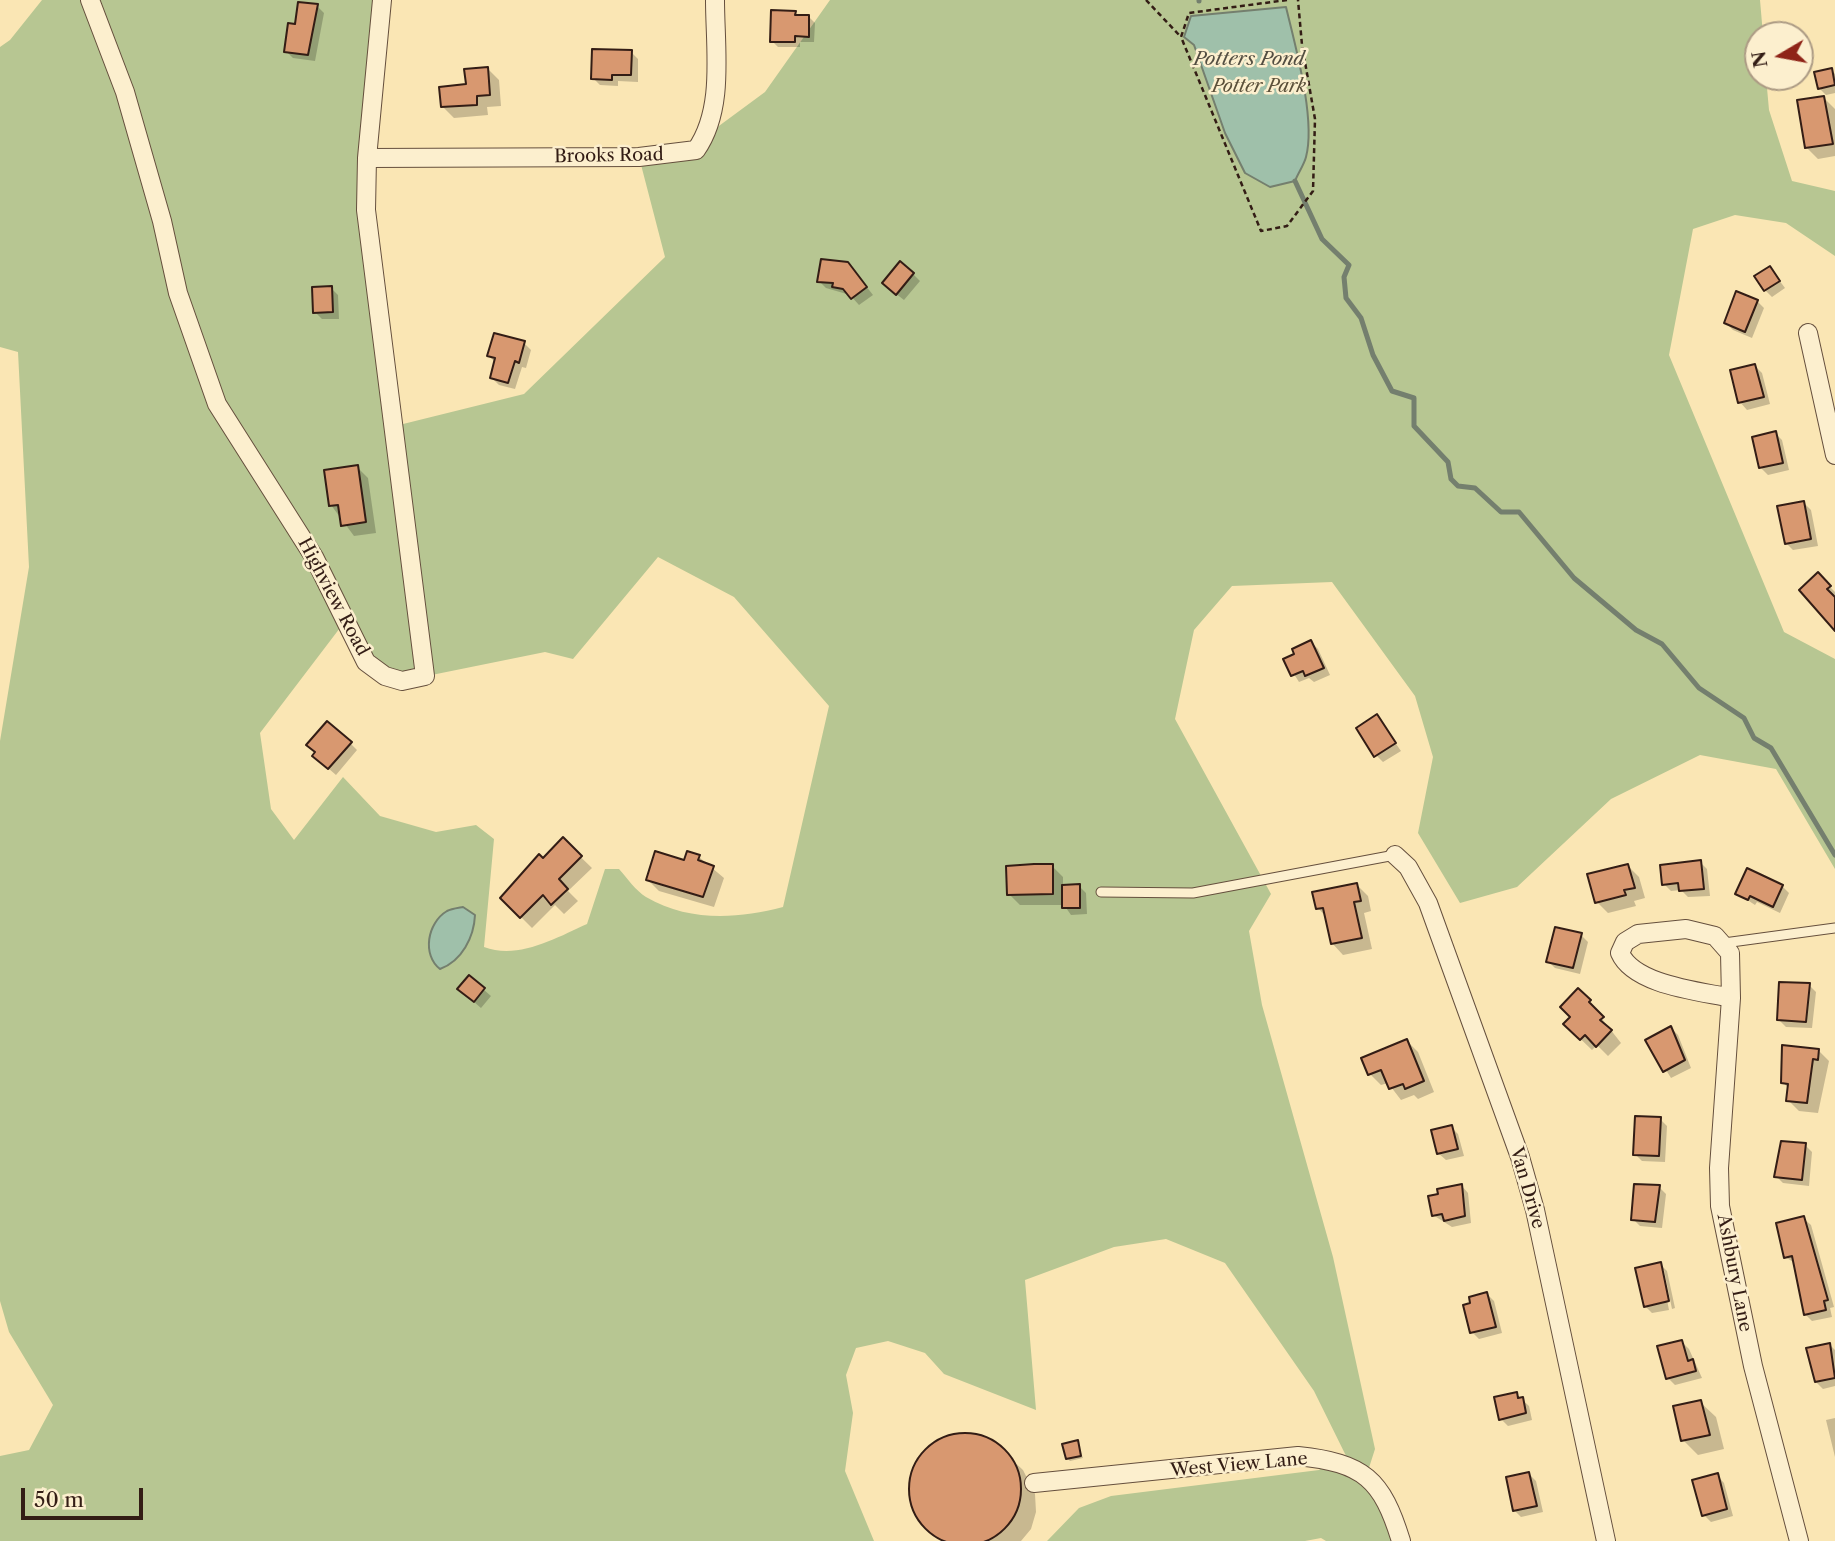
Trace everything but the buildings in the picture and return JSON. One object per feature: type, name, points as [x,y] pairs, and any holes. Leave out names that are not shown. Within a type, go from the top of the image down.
[{"type":"street","name":"Highview Road","points":[[90,0],[125,92],[162,221],[178,293],[217,404],[314,557],[366,662],[385,676],[402,681],[425,676],[388,368],[370,255],[367,158],[382,0]]},
{"type":"street","name":"Brooks Road","points":[[367,158],[639,157],[696,150],[708,134],[714,111],[715,0]]},
{"type":"street","points":[[1808,333],[1835,455]]},
{"type":"street","name":"Van Drive","points":[[1395,855],[1408,867],[1428,903],[1520,1157],[1535,1210],[1606,1541]]},
{"type":"street","points":[[1724,943],[1702,930],[1656,931],[1638,934],[1625,942],[1620,953],[1624,963],[1647,978],[1731,998]]},
{"type":"street","name":"Ashbury Lane","points":[[1724,943],[1730,953],[1731,998],[1719,1168],[1720,1206],[1759,1392],[1799,1541]]},
{"type":"street","name":"West View Lane","points":[[1034,1483],[1298,1456],[1315,1458],[1367,1474],[1379,1489],[1401,1541]]},
{"type":"lane","points":[[1101,892],[1194,893],[1395,855]]},
{"type":"lane","points":[[1724,943],[1835,928]]},
{"type":"path","points":[[1146,0],[1181,37],[1261,230],[1287,226],[1313,191],[1315,118],[1302,45],[1298,0]]},
{"type":"path","points":[[1181,37],[1189,13],[1287,0]]},
{"type":"green space","name":"Potter Park","points":[[42,0],[382,0],[367,158],[395,426],[524,394],[665,257],[639,157],[673,154],[708,134],[765,92],[830,0],[1760,0],[1762,21],[1744,21],[1744,91],[1767,91],[1769,110],[1792,181],[1835,191],[1835,256],[1786,223],[1735,215],[1693,229],[1669,355],[1784,632],[1835,659],[1835,869],[1776,769],[1700,755],[1611,799],[1517,887],[1460,903],[1418,833],[1433,757],[1415,696],[1332,582],[1232,586],[1194,630],[1175,719],[1271,894],[1249,931],[1262,1005],[1333,1257],[1375,1449],[1367,1474],[1401,1541],[1326,1541],[1321,1538],[1305,1541],[1047,1541],[1079,1508],[1111,1496],[1319,1470],[1330,1461],[1352,1468],[1314,1391],[1225,1263],[1166,1239],[1114,1247],[1025,1280],[1036,1410],[944,1374],[925,1353],[888,1341],[856,1348],[846,1375],[853,1413],[845,1471],[874,1541],[0,1541],[0,1456],[29,1450],[53,1405],[9,1332],[0,1301],[0,741],[29,567],[18,352],[0,347],[0,47],[10,40]],"holes":[[[658,557],[734,597],[829,706],[783,907],[731,916],[679,911],[642,894],[619,869],[605,869],[587,924],[537,946],[510,951],[484,947],[494,839],[476,825],[436,832],[380,816],[343,777],[294,840],[271,809],[260,733],[346,620],[385,676],[402,681],[545,652],[573,659]]]},
{"type":"water","name":"Potters Pond","points":[[1286,7],[1303,82],[1308,141],[1305,160],[1295,181],[1270,187],[1245,173],[1225,133],[1194,45],[1184,37],[1191,16]]},
{"type":"water","points":[[463,907],[475,915],[472,932],[455,960],[440,969],[434,963],[429,948],[431,931],[440,916],[447,911]]},
{"type":"waterway","points":[[1295,181],[1322,239],[1349,265],[1344,277],[1346,298],[1361,318],[1373,355],[1392,391],[1414,398],[1414,426],[1448,462],[1451,479],[1458,486],[1475,488],[1501,512],[1519,512],[1574,578],[1636,630],[1662,644],[1699,688],[1744,718],[1754,738],[1771,748],[1835,855]]}]
